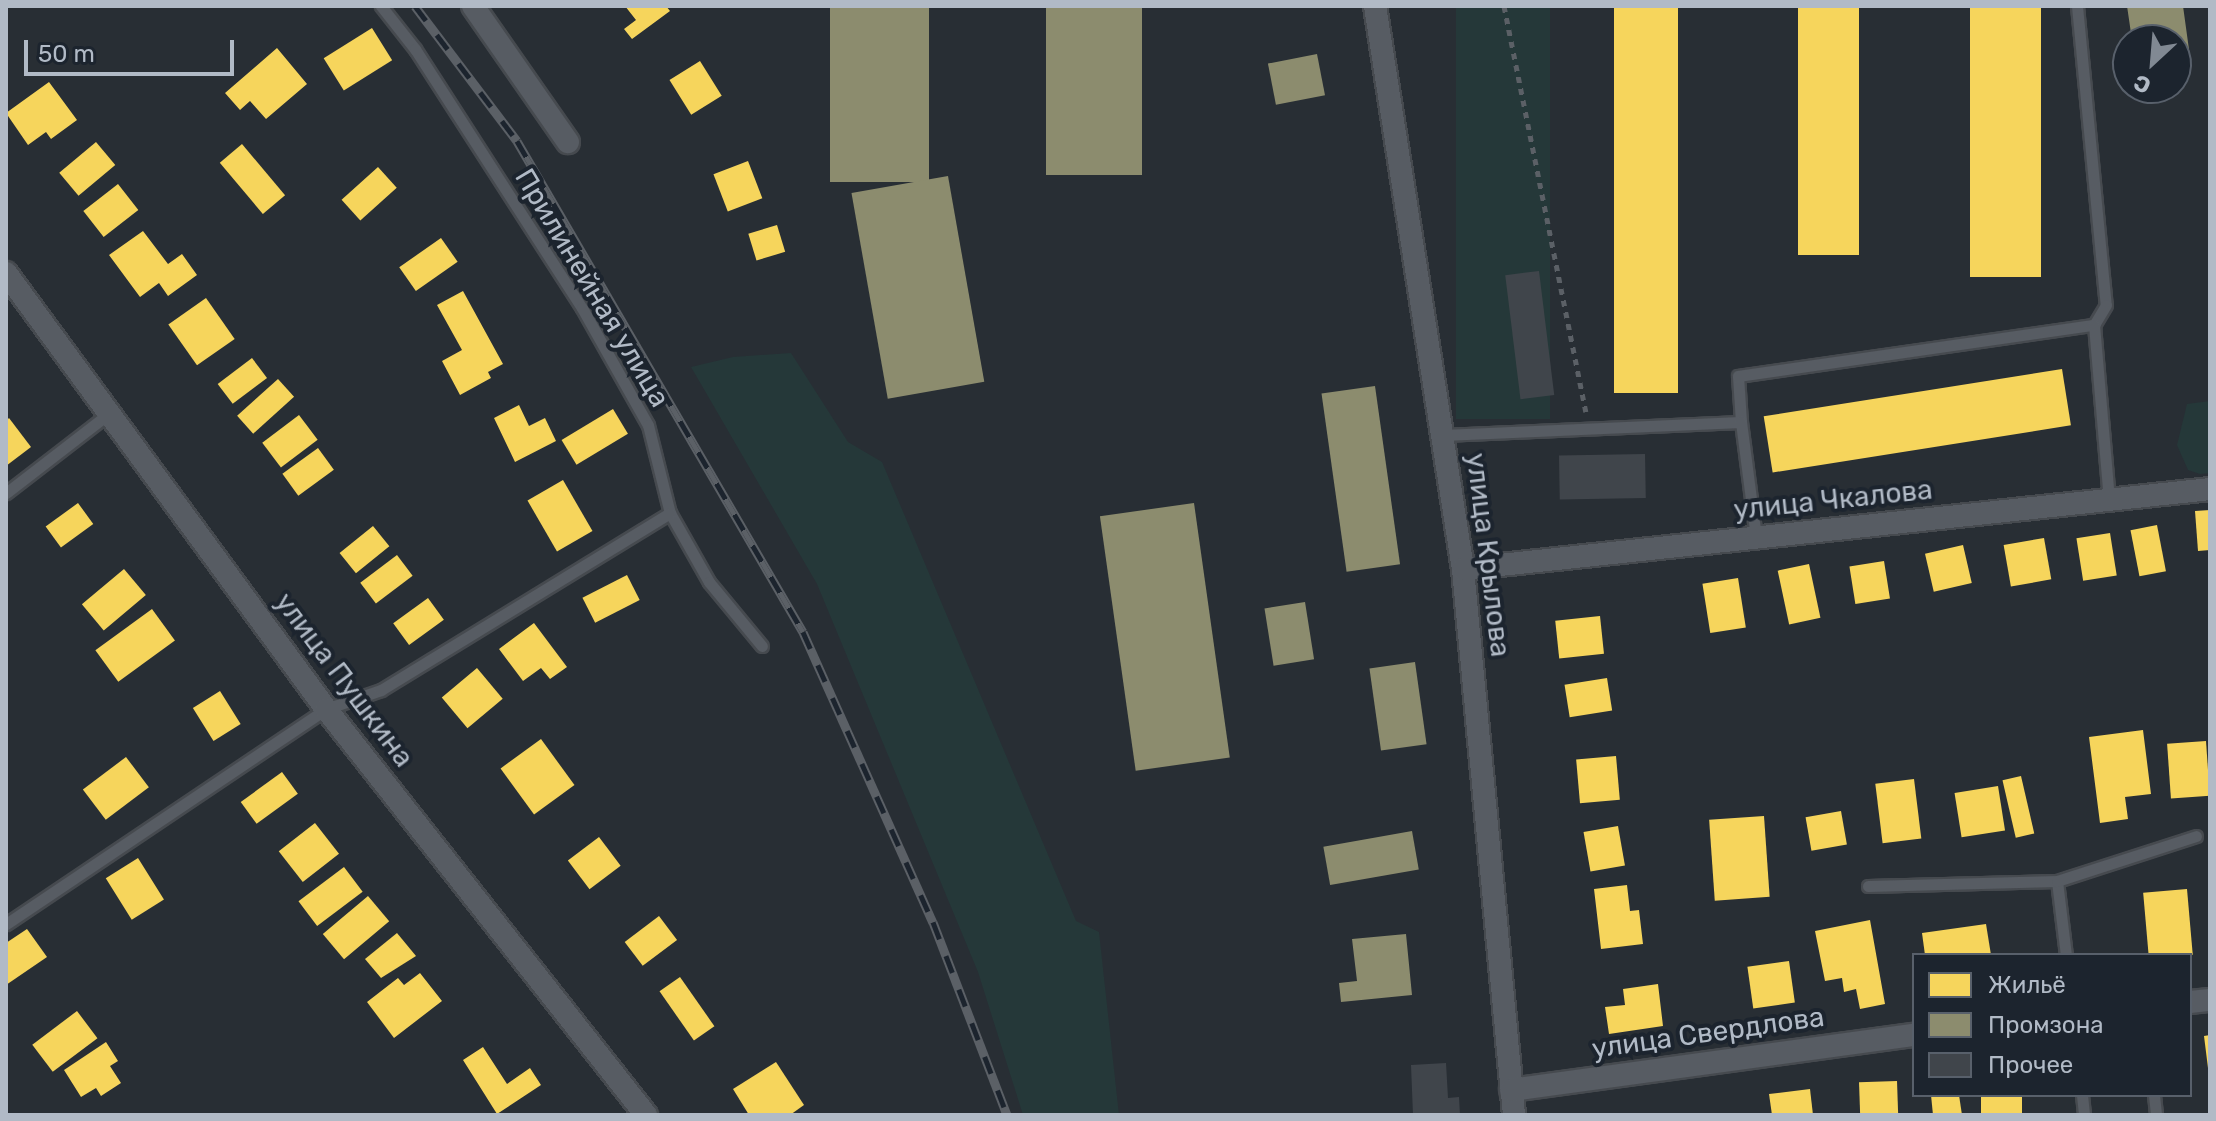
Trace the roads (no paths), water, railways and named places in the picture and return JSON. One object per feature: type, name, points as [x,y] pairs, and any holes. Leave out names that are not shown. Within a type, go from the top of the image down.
[{"type":"street","points":[[473,6],[568,142]]},
{"type":"street","name":"улица Крылова","points":[[1375,6],[1463,569],[1514,1115]]},
{"type":"street","name":"улица Пушкина","points":[[6,273],[107,415],[326,709],[646,1115]]},
{"type":"street","name":"улица Чкалова","points":[[1463,569],[2210,489]]},
{"type":"street","name":"улица Свердлова","points":[[1511,1090],[1912,1035]]},
{"type":"lane","name":"Прилинейная улица","points":[[381,6],[415,49],[582,308],[648,425],[670,513],[709,582],[762,646]]},
{"type":"lane","points":[[2077,6],[2106,305],[2094,325],[2109,500]]},
{"type":"lane","points":[[1756,538],[1738,376],[2094,325]]},
{"type":"lane","points":[[6,493],[107,415]]},
{"type":"lane","points":[[1443,435],[1741,422]]},
{"type":"lane","points":[[6,924],[326,709],[381,690],[670,513]]},
{"type":"lane","points":[[1868,886],[2057,881],[2196,836]]},
{"type":"lane","points":[[2057,881],[2066,953]]},
{"type":"railway","points":[[415,6],[517,141],[803,632],[933,922],[1007,1115]]}]
